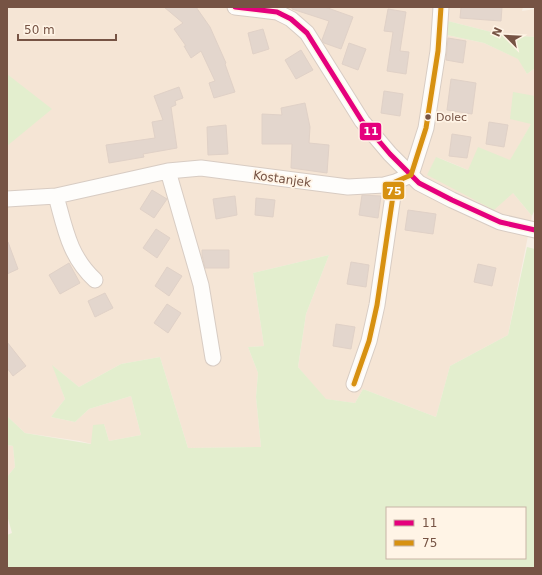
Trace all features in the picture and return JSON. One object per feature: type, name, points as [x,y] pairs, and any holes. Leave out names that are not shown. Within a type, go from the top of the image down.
[{"type":"street","points":[[235,7],[277,12],[291,19],[307,33],[362,121],[390,154],[419,183],[428,189],[500,222],[535,230]]},
{"type":"street","points":[[411,175],[426,128],[438,52],[441,7]]},
{"type":"street","name":"Kostanjek","points":[[7,199],[56,196],[168,171],[201,168],[348,188],[384,185],[411,175]]},
{"type":"street","points":[[168,171],[201,285],[213,358]]},
{"type":"street","points":[[354,384],[369,341],[377,305],[395,182]]},
{"type":"street","points":[[56,196],[72,250],[84,270],[95,280]]},
{"type":"shaded area","points":[[7,7],[523,7],[522,11],[535,9],[535,37],[503,35],[448,21],[447,35],[484,43],[519,59],[527,74],[535,68],[535,127],[530,126],[510,161],[468,170],[437,157],[513,193],[532,216],[508,335],[450,366],[436,417],[363,389],[355,403],[325,399],[298,367],[306,314],[329,255],[253,273],[264,346],[248,347],[258,373],[256,397],[261,447],[188,448],[160,357],[121,364],[79,387],[53,366],[65,399],[51,417],[75,422],[89,409],[131,396],[141,435],[109,441],[104,424],[92,444],[25,433],[7,416]]},
{"type":"shaded area","points":[[7,445],[13,446],[15,467],[7,477]]},
{"type":"green space","points":[[448,21],[503,35],[535,37],[535,68],[527,74],[518,59],[484,43],[447,35]]},
{"type":"green space","points":[[7,74],[52,109],[7,146]]},
{"type":"green space","points":[[513,92],[535,96],[535,209],[532,216],[513,193],[494,210],[427,175],[436,157],[468,170],[478,147],[510,160],[531,124],[510,119]]},
{"type":"green space","points":[[527,247],[535,249],[535,568],[7,568],[7,535],[12,533],[7,515],[7,477],[15,467],[13,446],[7,445],[7,416],[25,433],[91,444],[93,425],[104,424],[109,441],[141,435],[131,396],[89,409],[75,422],[51,417],[65,399],[52,365],[79,387],[121,364],[160,357],[188,448],[261,447],[256,397],[258,373],[248,347],[264,346],[253,273],[329,255],[306,314],[298,367],[326,399],[355,403],[363,389],[436,417],[450,366],[508,335]]},
{"type":"building","points":[[164,7],[196,7],[210,27],[226,63],[225,64],[235,92],[214,98],[209,83],[215,81],[201,51],[191,58],[184,46],[186,46],[174,29],[183,23]]},
{"type":"building","points":[[292,7],[325,7],[353,17],[341,49],[324,43],[322,40],[329,21],[292,9]]},
{"type":"building","points":[[461,7],[502,7],[501,21],[460,18]]},
{"type":"building","points":[[388,9],[406,12],[400,51],[409,52],[406,74],[387,71],[393,32],[384,31]]},
{"type":"building","points":[[263,29],[269,49],[253,54],[248,33]]},
{"type":"building","points":[[448,38],[466,41],[463,63],[446,60]]},
{"type":"building","points":[[349,43],[366,49],[358,70],[342,64]]},
{"type":"building","points":[[301,50],[313,70],[296,79],[285,60]]},
{"type":"building","points":[[451,79],[476,83],[472,114],[447,110]]},
{"type":"building","points":[[179,87],[183,98],[175,101],[176,105],[171,107],[177,148],[143,154],[144,157],[109,163],[106,145],[155,138],[152,122],[163,120],[154,96]]},
{"type":"building","points":[[384,91],[403,94],[400,116],[381,113]]},
{"type":"building","points":[[305,103],[310,127],[309,143],[329,145],[327,173],[291,168],[292,144],[262,144],[262,114],[282,115],[281,108]]},
{"type":"building","points":[[489,122],[508,125],[504,147],[486,144]]},
{"type":"building","points":[[226,125],[228,154],[208,155],[207,127]]},
{"type":"building","points":[[452,134],[471,137],[467,158],[449,156]]},
{"type":"building","points":[[152,190],[167,199],[154,218],[140,209]]},
{"type":"building","points":[[362,195],[381,196],[378,218],[359,215]]},
{"type":"building","points":[[235,196],[237,215],[216,219],[213,199]]},
{"type":"building","points":[[256,198],[275,200],[273,217],[255,215]]},
{"type":"building","points":[[408,210],[436,214],[433,234],[405,230]]},
{"type":"building","points":[[156,229],[170,238],[157,258],[143,248]]},
{"type":"building","points":[[7,242],[18,269],[7,274]]},
{"type":"building","points":[[202,250],[229,250],[229,268],[205,268]]},
{"type":"building","points":[[351,262],[369,265],[366,287],[347,284]]},
{"type":"building","points":[[69,263],[80,283],[60,294],[49,275]]},
{"type":"building","points":[[478,264],[496,268],[492,286],[474,282]]},
{"type":"building","points":[[167,267],[182,276],[169,296],[155,286]]},
{"type":"building","points":[[105,293],[113,308],[95,317],[88,301]]},
{"type":"building","points":[[167,304],[181,313],[168,333],[154,323]]},
{"type":"building","points":[[336,324],[355,327],[351,349],[333,346]]},
{"type":"building","points":[[7,342],[26,366],[13,376],[7,368]]},
{"type":"transit line","name":"11","points":[[235,7],[277,12],[291,19],[307,33],[362,121],[390,154],[419,183],[500,222],[535,230]]},
{"type":"transit line","name":"75","points":[[354,384],[369,341],[377,305],[395,182],[411,175],[426,128],[438,51],[441,7]]},
{"type":"place","name":"Dolec","points":[[428,117]]}]
